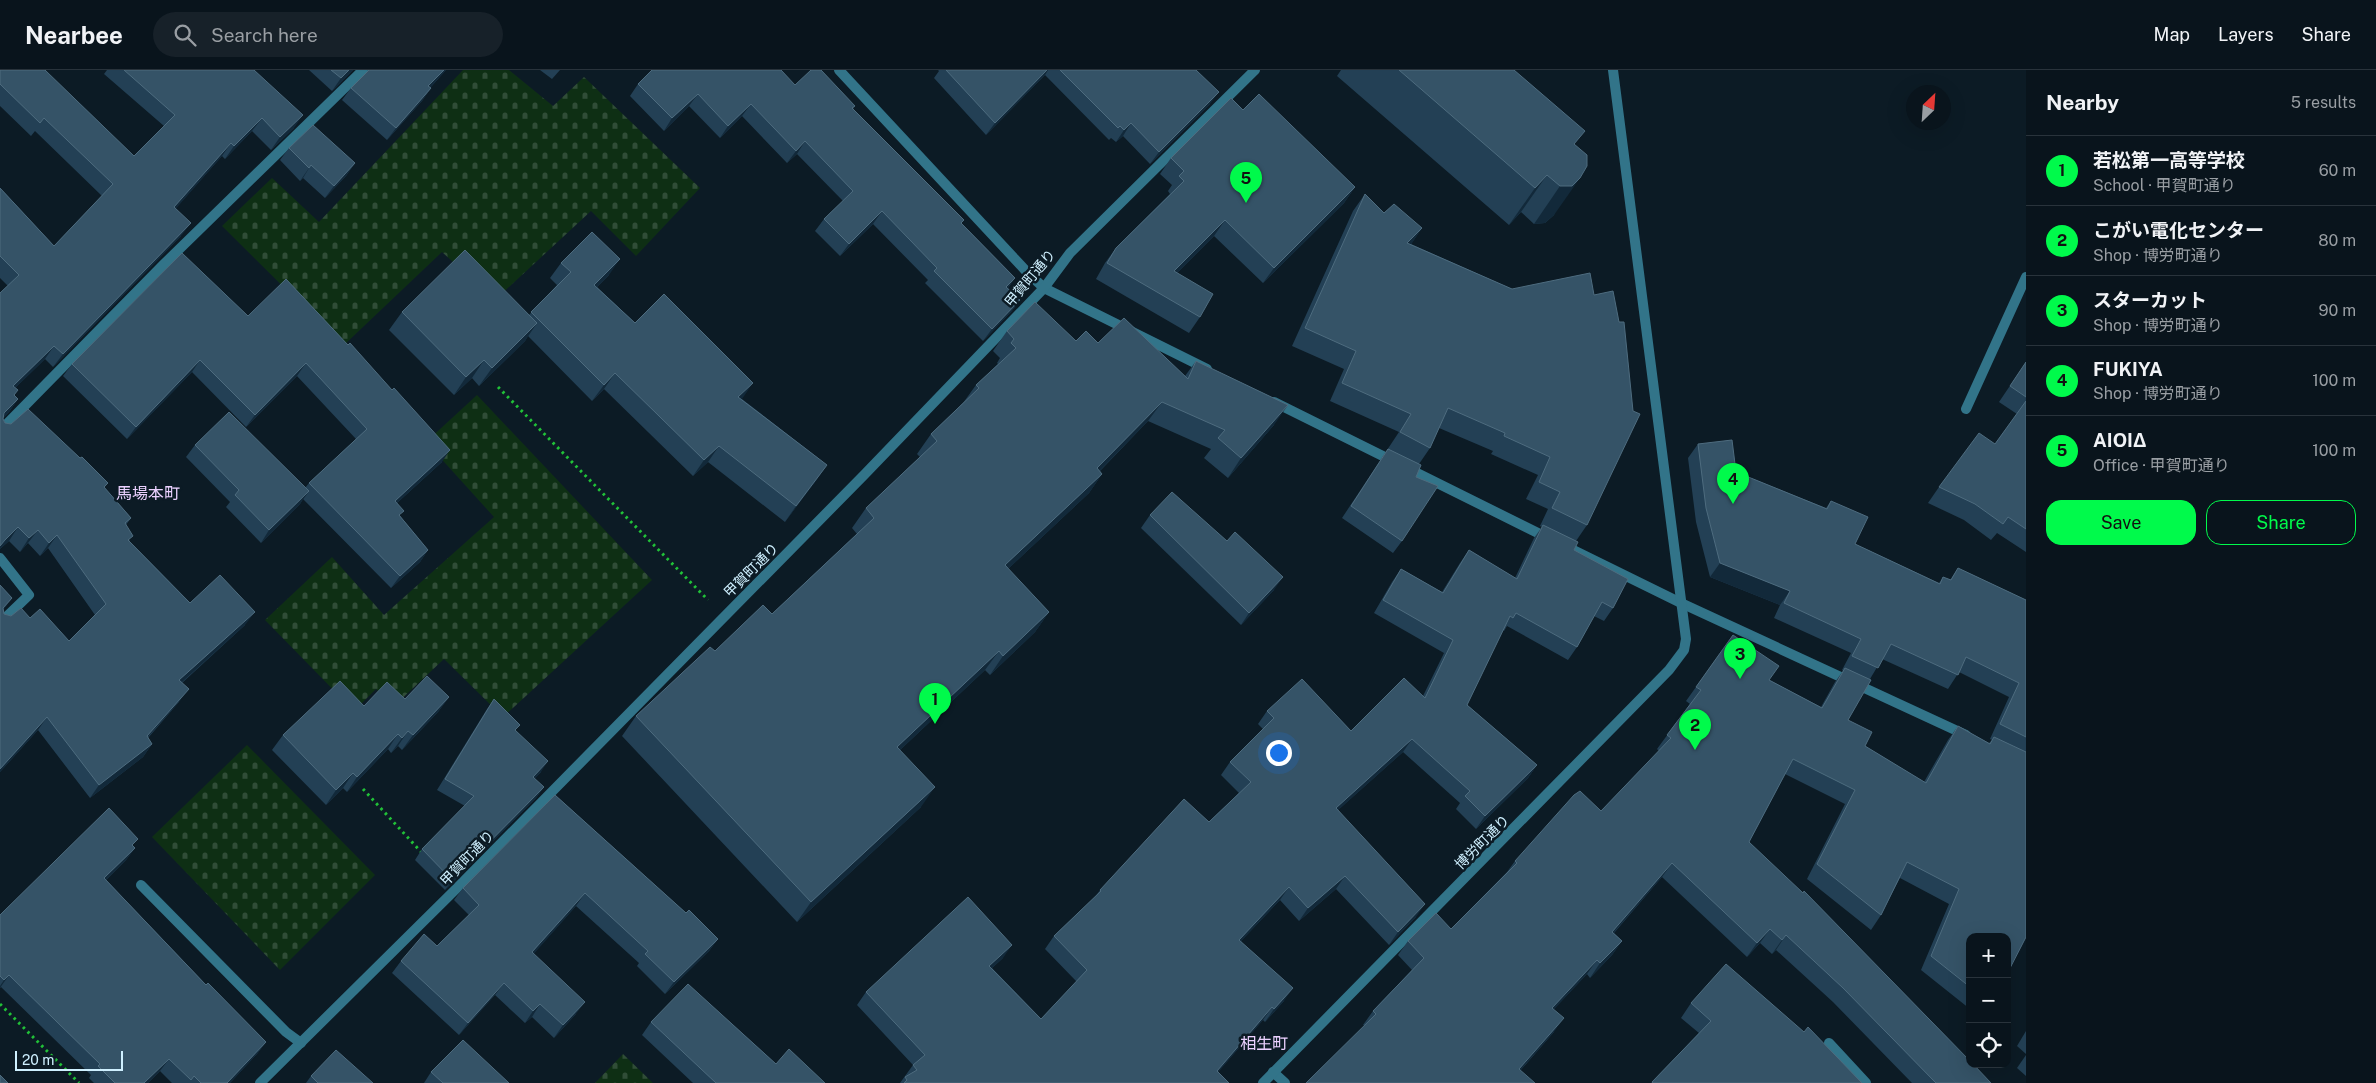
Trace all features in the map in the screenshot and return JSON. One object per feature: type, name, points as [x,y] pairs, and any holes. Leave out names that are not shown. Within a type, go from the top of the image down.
[{"type":"street","points":[[0,431],[163,265],[363,70]]},
{"type":"street","points":[[839,70],[1031,277],[1044,288],[1221,375]]},
{"type":"street","name":"甲賀町通り","points":[[260,1083],[726,614],[1044,288],[1070,253],[1255,70]]},
{"type":"street","name":"博労町通り","points":[[1263,1083],[1532,811],[1679,659],[1684,650],[1686,639],[1613,70]]},
{"type":"street","points":[[1966,410],[2026,277]]},
{"type":"street","points":[[1265,398],[1681,603],[1973,738]]},
{"type":"street","points":[[0,558],[29,595],[0,623]]},
{"type":"street","points":[[141,885],[286,1032],[301,1043]]},
{"type":"street","points":[[1829,1043],[1866,1083]]},
{"type":"street","points":[[1273,1072],[1285,1083]]},
{"type":"path","points":[[498,387],[710,602],[726,614]]},
{"type":"path","points":[[363,788],[425,857]]},
{"type":"path","points":[[0,1004],[79,1083]]},
{"type":"green space","points":[[463,70],[509,70],[553,106],[584,77],[700,188],[636,256],[591,211],[495,300],[442,252],[343,346],[222,226],[272,178],[319,222]]},
{"type":"green space","points":[[477,395],[652,580],[503,717],[444,659],[394,706],[376,689],[354,711],[265,620],[332,557],[384,615],[494,517],[426,442]]},
{"type":"green space","points":[[247,745],[375,875],[280,970],[152,837]]},
{"type":"green space","points":[[623,1054],[653,1083],[595,1083]]},
{"type":"building","points":[[0,70],[45,70],[134,156],[175,115],[124,70],[254,70],[303,115],[280,137],[262,118],[234,146],[231,143],[174,207],[191,223],[63,354],[54,346],[13,386],[18,390],[14,395],[18,399],[4,413],[3,419],[5,423],[11,424],[28,409],[108,483],[104,487],[131,518],[125,523],[133,536],[128,540],[190,603],[220,575],[255,612],[179,680],[189,689],[147,736],[152,744],[99,785],[47,717],[0,769],[0,585],[12,598],[3,608],[4,614],[11,616],[21,608],[30,618],[40,609],[69,641],[106,604],[57,535],[49,543],[38,530],[29,538],[18,527],[0,546],[0,293],[19,275],[0,256],[0,188],[54,246],[113,184],[44,118],[40,123],[0,84]]},
{"type":"building","points":[[331,70],[349,70],[341,78]]},
{"type":"building","points":[[369,70],[444,70],[428,86],[431,88],[396,128],[351,88]]},
{"type":"building","points":[[652,70],[781,70],[795,85],[811,70],[821,70],[855,106],[852,108],[964,220],[961,223],[1015,278],[1006,287],[1020,300],[992,329],[934,271],[937,268],[882,211],[849,244],[824,219],[853,191],[805,141],[796,151],[751,104],[728,126],[698,94],[672,118],[638,84]]},
{"type":"building","points":[[946,70],[1047,70],[995,123]]},
{"type":"building","points":[[1060,70],[1196,70],[1219,92],[1159,152],[1131,123],[1124,130],[1120,126],[1118,128]]},
{"type":"building","points":[[1399,70],[1514,70],[1585,131],[1574,144],[1587,155],[1587,166],[1580,178],[1572,186],[1560,186],[1547,175],[1535,188]]},
{"type":"building","points":[[1259,94],[1355,187],[1274,268],[1225,220],[1174,271],[1213,294],[1200,317],[1107,263],[1116,248],[1184,181],[1179,176],[1184,171],[1171,158],[1231,98],[1243,110]]},
{"type":"building","points":[[313,125],[355,163],[334,186],[311,165],[309,168],[289,148]]},
{"type":"building","points":[[1365,194],[1384,213],[1394,204],[1422,228],[1407,243],[1512,289],[1590,273],[1594,295],[1613,291],[1619,322],[1624,322],[1633,411],[1640,414],[1587,525],[1552,508],[1560,492],[1539,482],[1550,457],[1504,436],[1505,433],[1448,408],[1430,448],[1400,432],[1411,414],[1342,383],[1356,351],[1305,328]]},
{"type":"building","points":[[592,232],[620,259],[594,285],[635,323],[664,294],[753,383],[738,397],[827,465],[796,506],[719,446],[704,460],[615,373],[604,385],[531,312],[571,272],[561,263]]},
{"type":"building","points":[[465,250],[537,323],[492,368],[484,360],[466,377],[402,312]]},
{"type":"building","points":[[182,253],[248,316],[286,279],[348,345],[350,343],[392,390],[394,388],[450,450],[395,501],[404,511],[399,515],[428,550],[400,576],[309,483],[367,429],[306,363],[255,415],[200,360],[136,427],[72,364]]},
{"type":"building","points":[[1035,302],[1076,341],[1086,331],[1098,343],[1124,318],[1188,379],[1196,361],[1288,405],[1241,458],[1218,438],[1225,430],[1162,402],[1097,468],[1102,474],[1005,565],[1049,612],[1003,656],[999,651],[897,747],[935,787],[811,902],[636,716],[710,647],[715,651],[763,605],[772,614],[874,518],[866,508],[937,441],[931,434],[979,388],[976,385],[1016,348],[1011,343],[1014,339],[1007,331]]},
{"type":"building","points":[[2026,362],[2026,397],[2010,386]]},
{"type":"building","points":[[2026,401],[2026,529],[2008,517],[2003,524],[1975,504],[1939,487],[1979,433],[1995,444]]},
{"type":"building","points":[[229,412],[309,491],[269,530],[235,495],[239,490],[195,445]]},
{"type":"building","points":[[1732,440],[1736,472],[1827,509],[1831,501],[1868,517],[1855,544],[1940,584],[1943,577],[1951,580],[1958,568],[2026,600],[2026,737],[2000,724],[2019,683],[1966,657],[1958,675],[1891,644],[1878,668],[1852,656],[1861,639],[1784,603],[1790,591],[1720,563],[1706,508],[1698,444]]},
{"type":"building","points":[[1388,449],[1421,465],[1416,477],[1438,486],[1402,541],[1351,506]]},
{"type":"building","points":[[1172,492],[1227,541],[1235,532],[1283,577],[1249,613],[1150,515]]},
{"type":"building","points":[[1543,525],[1578,542],[1574,550],[1628,579],[1613,608],[1602,602],[1577,647],[1516,613],[1513,618],[1510,616],[1467,705],[1537,765],[1485,816],[1465,796],[1470,791],[1412,739],[1336,808],[1425,904],[1398,932],[1345,876],[1308,908],[1289,887],[1239,940],[1293,988],[1274,1009],[1272,1007],[1217,1071],[1229,1083],[904,1083],[907,1080],[905,1077],[917,1070],[913,1065],[925,1055],[866,992],[968,897],[1012,945],[989,966],[1041,1019],[1087,970],[1054,936],[1101,891],[1184,799],[1209,822],[1251,782],[1230,762],[1274,718],[1267,711],[1302,679],[1351,731],[1404,678],[1425,698],[1453,640],[1383,600],[1401,569],[1443,593],[1469,550],[1517,579]]},
{"type":"building","points":[[1733,635],[1779,666],[1769,680],[1822,708],[1845,668],[1871,680],[1848,720],[1872,732],[1865,746],[1926,783],[1958,726],[1990,744],[1994,737],[2026,752],[2026,937],[2011,966],[2011,933],[1966,933],[1966,984],[1931,956],[1959,889],[1907,862],[1881,915],[1817,864],[1855,790],[1793,759],[1749,842],[1803,893],[1804,891],[1966,1057],[1966,1068],[1977,1068],[1991,1083],[1936,1083],[1843,988],[1786,935],[1782,940],[1770,929],[1757,943],[1672,863],[1612,932],[1622,941],[1600,963],[1597,960],[1552,1008],[1564,1018],[1519,1069],[1535,1083],[1306,1083],[1376,1014],[1373,1011],[1424,958],[1408,941],[1436,913],[1451,929],[1517,863],[1515,861],[1574,795],[1580,791],[1601,811],[1671,738],[1667,735],[1701,690],[1696,687]]},
{"type":"building","points":[[427,676],[449,697],[413,735],[408,731],[402,738],[398,734],[357,777],[353,773],[336,790],[283,735],[340,681],[364,706],[387,682],[405,699]]},
{"type":"building","points":[[494,699],[520,725],[515,730],[548,761],[533,777],[544,787],[452,880],[422,849],[474,796],[445,779]]},
{"type":"building","points":[[555,795],[686,913],[689,910],[718,939],[674,982],[645,954],[648,951],[585,893],[532,952],[585,1002],[563,1025],[540,1004],[533,1011],[504,983],[468,1023],[401,961],[424,934],[437,946],[479,905],[463,888]]},
{"type":"building","points":[[109,808],[138,839],[132,845],[135,848],[104,878],[206,985],[208,983],[266,1042],[227,1083],[201,1083],[194,1076],[191,1080],[169,1059],[144,1083],[115,1083],[98,1066],[100,1064],[9,975],[4,980],[0,976],[0,915]]},
{"type":"building","points":[[1726,964],[1804,1032],[1808,1027],[1862,1083],[1653,1083],[1711,1021],[1691,1003]]},
{"type":"building","points":[[688,984],[776,1064],[789,1049],[825,1083],[716,1083],[651,1022]]},
{"type":"building","points":[[463,1040],[509,1083],[443,1083],[431,1072]]},
{"type":"building","points":[[336,1050],[373,1083],[318,1083],[311,1076]]},
{"type":"building","points":[[0,1075],[8,1083],[0,1083]]},
{"type":"place","name":"AIOIΔ","points":[[1246,203]]},
{"type":"place","name":"FUKIYA","points":[[1733,504]]},
{"type":"place","name":"スターカット","points":[[1740,679]]},
{"type":"place","name":"若松第一高等学校","points":[[935,724]]},
{"type":"place","name":"こがい電化センター","points":[[1695,750]]},
{"type":"district","name":"馬場本町","points":[[148,493]]},
{"type":"district","name":"相生町","points":[[1264,1043]]}]
